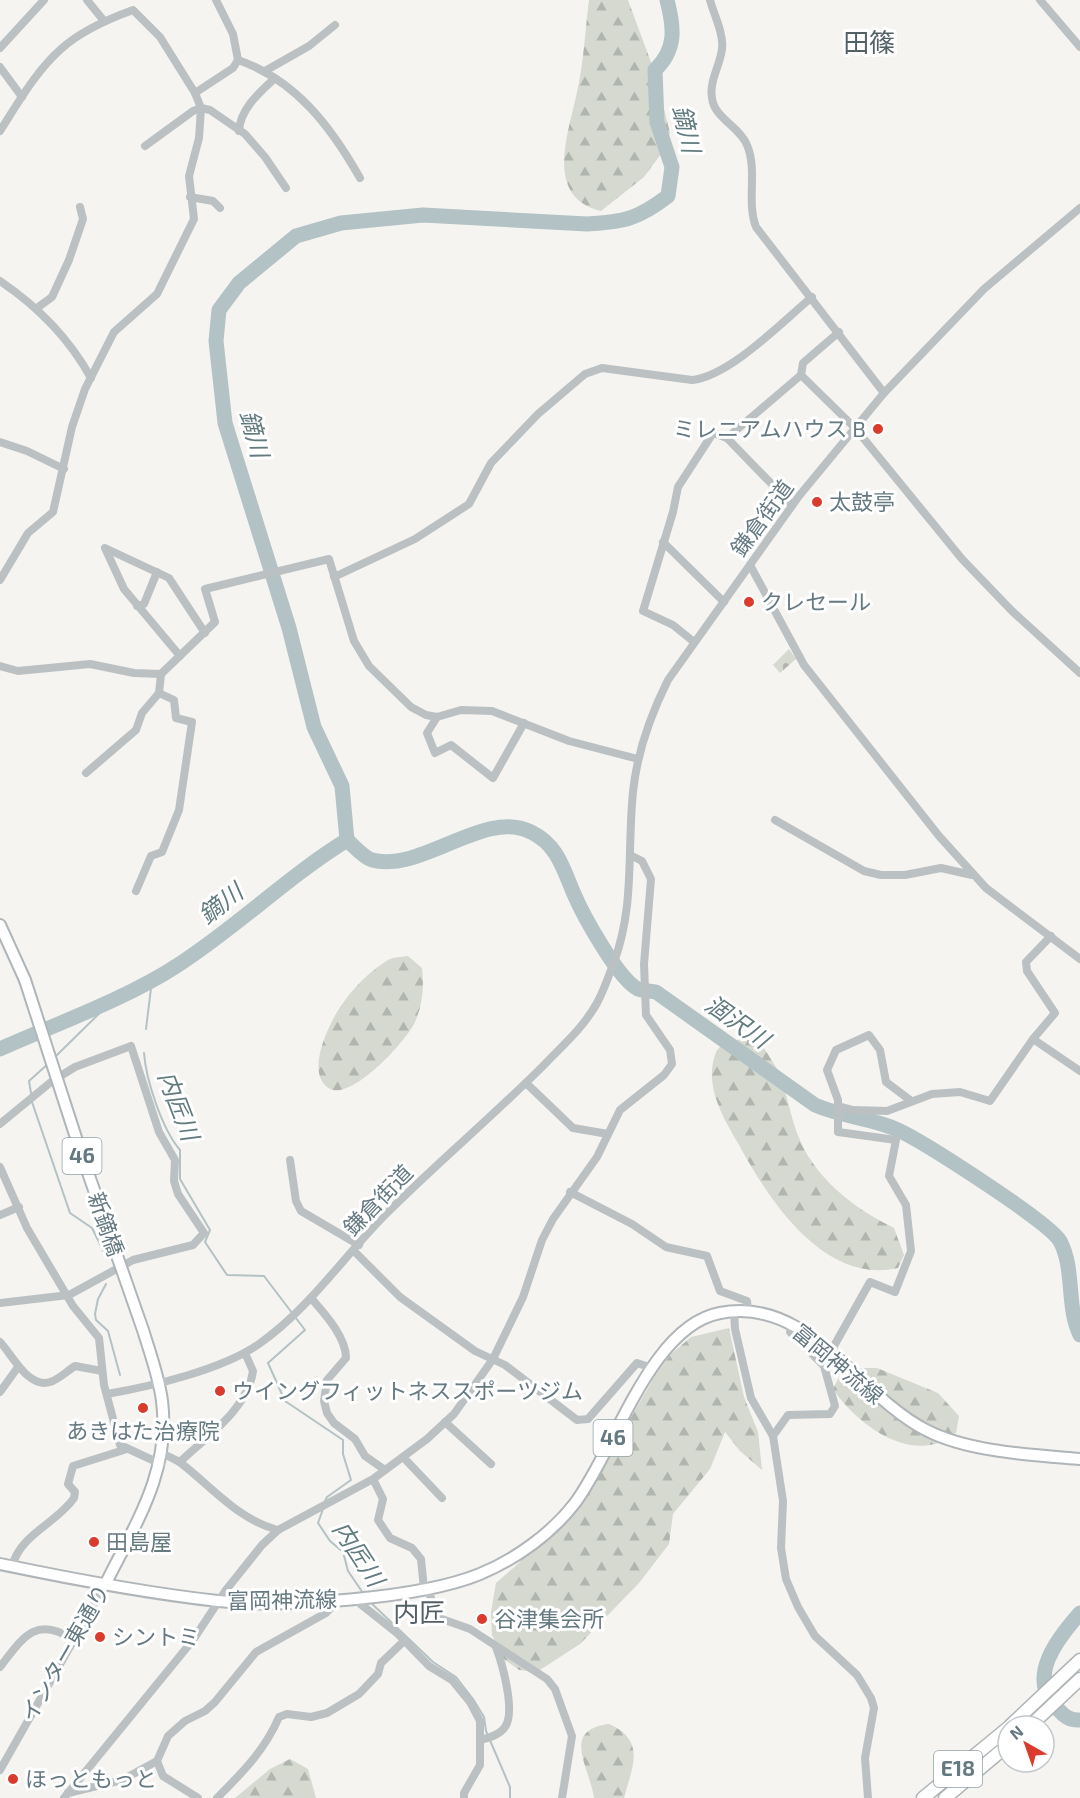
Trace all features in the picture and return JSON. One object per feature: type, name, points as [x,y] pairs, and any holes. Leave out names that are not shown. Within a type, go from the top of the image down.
[{"type":"highway","name":"E18","points":[[1023,1714],[1080,1660]]},
{"type":"highway","points":[[1043,1714],[1080,1679]]},
{"type":"highway","name":"E18","points":[[923,1798],[996,1738]]},
{"type":"highway","name":"E18","points":[[945,1798],[996,1756]]},
{"type":"main road","name":"新鏑橋","points":[[0,925],[25,980],[79,1147],[143,1330]]},
{"type":"main road","name":"富岡神流線","points":[[0,1564],[105,1585],[219,1601],[353,1598],[425,1589],[479,1575],[529,1547],[561,1518],[575,1502],[601,1462],[652,1368],[678,1334],[691,1324],[721,1312],[748,1311],[776,1316],[793,1324],[831,1353],[884,1403],[906,1419],[937,1435],[979,1446],[1080,1459]]},
{"type":"main road","name":"インター東通り","points":[[105,1585],[146,1504],[161,1458],[164,1415],[159,1384],[143,1330]]},
{"type":"street","points":[[0,48],[44,0]]},
{"type":"street","points":[[87,0],[104,21]]},
{"type":"street","points":[[195,93],[233,68],[238,60],[233,34],[216,0]]},
{"type":"street","points":[[710,0],[723,41],[711,91],[712,102],[716,110],[747,144],[751,160],[750,213],[756,227],[884,393]]},
{"type":"street","points":[[1040,0],[1080,47]]},
{"type":"street","points":[[0,131],[22,97],[61,49],[104,21],[133,10],[140,14],[160,37],[195,93],[201,108],[199,138],[189,176],[194,219],[157,294],[114,332],[91,378],[72,427],[53,512],[28,533],[0,580]]},
{"type":"street","points":[[265,71],[309,46],[335,25]]},
{"type":"street","points":[[238,60],[265,71],[313,108],[360,178]]},
{"type":"street","points":[[0,67],[22,97]]},
{"type":"street","points":[[239,131],[244,115],[253,99],[274,79]]},
{"type":"street","points":[[145,146],[201,108],[210,110],[239,131],[265,158],[286,188]]},
{"type":"street","points":[[190,197],[213,201],[220,208]]},
{"type":"street","points":[[37,308],[52,297],[73,250],[83,219],[80,207]]},
{"type":"street","name":"鎌倉街道","points":[[107,1394],[159,1384],[245,1353],[261,1343],[311,1298],[385,1215],[526,1083],[578,1030],[597,1003],[615,961],[624,929],[632,856],[633,794],[638,759],[653,709],[668,680],[792,505],[884,393],[984,289],[1080,208]]},
{"type":"street","points":[[2,284],[37,308],[80,358],[91,378]]},
{"type":"street","points":[[334,577],[415,539],[469,504],[490,463],[538,414],[585,374],[602,368],[692,380],[704,379],[751,348],[812,297]]},
{"type":"street","points":[[727,438],[801,375],[803,363],[839,333]]},
{"type":"street","points":[[801,375],[855,428],[939,534],[1012,611],[1080,673]]},
{"type":"street","points":[[694,642],[673,625],[643,611],[678,487],[698,452],[713,433],[727,438],[792,505]]},
{"type":"street","points":[[0,442],[27,451],[64,469]]},
{"type":"street","points":[[663,542],[724,602]]},
{"type":"street","points":[[180,656],[124,589],[105,548],[169,578],[205,633]]},
{"type":"street","points":[[87,773],[136,730],[142,713],[159,693],[161,674],[205,633],[216,618],[205,589],[329,559],[354,641],[369,666],[411,707],[426,715],[437,717],[476,709],[492,711],[569,741],[638,759]]},
{"type":"street","points":[[750,565],[804,665],[825,687],[893,780],[972,876],[1080,959]]},
{"type":"street","points":[[137,606],[144,604],[157,572]]},
{"type":"street","points":[[0,666],[18,671],[90,664],[134,673],[161,674]]},
{"type":"street","points":[[136,891],[151,856],[162,852],[179,810],[192,722],[176,718],[174,700],[159,693]]},
{"type":"street","points":[[437,717],[427,734],[435,753],[450,745],[493,778],[524,723]]},
{"type":"street","points":[[775,820],[864,871],[881,875],[905,875],[941,868],[972,876]]},
{"type":"street","points":[[66,1796],[193,1640],[219,1601],[262,1545],[278,1530],[373,1479],[445,1422],[474,1389],[493,1359],[523,1297],[542,1240],[570,1192],[597,1157],[620,1110],[664,1074],[672,1064],[670,1050],[646,1015],[644,964],[651,879],[642,861],[632,856]]},
{"type":"street","points":[[838,1106],[853,1110],[887,1111],[910,1100],[932,1094],[960,1092],[990,1101],[1033,1039],[1055,1013],[1027,971],[1026,962],[1051,936]]},
{"type":"street","points":[[831,1353],[870,1282],[895,1292],[911,1251],[906,1205],[890,1176],[896,1140],[838,1132],[838,1106],[827,1070],[836,1050],[869,1035],[880,1050],[886,1082],[910,1100]]},
{"type":"street","points":[[1033,1039],[1080,1071]]},
{"type":"street","points":[[0,1124],[51,1082],[75,1067],[131,1046],[159,1132],[175,1160],[174,1181],[178,1194],[204,1233],[194,1245],[133,1260],[69,1295],[0,1303]]},
{"type":"street","points":[[526,1083],[573,1128],[608,1134]]},
{"type":"street","points":[[290,1160],[296,1201],[301,1212],[357,1248],[400,1298],[475,1351],[506,1365],[577,1420],[588,1419],[637,1363],[652,1368]]},
{"type":"street","points":[[0,1167],[27,1228],[69,1295],[73,1306],[99,1338],[102,1371],[116,1437],[120,1445],[127,1449],[180,1462],[235,1509],[265,1526],[278,1530]]},
{"type":"street","points":[[570,1192],[632,1224],[666,1247],[706,1256],[720,1291],[747,1301],[748,1311]]},
{"type":"street","points":[[0,1215],[19,1207]]},
{"type":"street","points":[[311,1298],[327,1318],[346,1350],[346,1358],[327,1380],[324,1389],[327,1413],[334,1423],[356,1439],[365,1456],[385,1470]]},
{"type":"street","points":[[734,1312],[735,1329],[750,1398],[773,1436],[783,1501],[781,1548],[786,1579],[798,1607],[815,1636],[857,1675],[871,1698],[874,1708],[865,1758],[868,1798]]},
{"type":"street","points":[[773,1436],[788,1415],[830,1413],[835,1406],[824,1366],[790,1332],[793,1324]]},
{"type":"street","points":[[0,1342],[18,1367],[38,1382],[50,1383],[75,1366],[102,1371]]},
{"type":"street","points":[[180,1462],[234,1409],[248,1391],[253,1371],[245,1353]]},
{"type":"street","points":[[0,1392],[18,1367]]},
{"type":"street","points":[[445,1422],[491,1464]]},
{"type":"street","points":[[12,1567],[14,1559],[28,1540],[74,1498],[75,1492],[68,1484],[73,1466],[127,1449]]},
{"type":"street","points":[[403,1456],[442,1498]]},
{"type":"street","points":[[373,1479],[383,1499],[378,1520],[390,1538],[412,1548],[421,1559],[425,1589],[439,1618],[470,1629],[547,1679],[555,1689],[572,1736],[562,1798]]},
{"type":"street","name":"インター東通り","points":[[0,1770],[72,1639],[105,1585]]},
{"type":"street","points":[[353,1598],[404,1641],[429,1666],[452,1680],[470,1702],[480,1720],[480,1765],[464,1793],[464,1798]]},
{"type":"street","points":[[66,1796],[122,1780],[157,1761],[168,1736],[185,1721],[205,1711],[215,1702],[256,1652],[326,1613],[334,1604],[334,1599]]},
{"type":"street","points":[[0,1667],[33,1630],[43,1628],[60,1631],[72,1639]]},
{"type":"street","points":[[217,1798],[253,1761],[270,1738],[279,1717],[287,1714],[311,1716],[327,1713],[359,1694],[378,1674],[381,1663],[404,1641]]},
{"type":"street","points":[[480,1740],[505,1728],[508,1718],[508,1701],[496,1647]]},
{"type":"street","points":[[157,1761],[164,1776],[198,1798]]},
{"type":"green space","points":[[589,0],[628,0],[655,73],[670,133],[661,154],[644,177],[601,211],[583,204],[572,192],[566,178],[564,161],[581,69]]},
{"type":"green space","points":[[789,649],[796,659],[780,673],[773,665]]},
{"type":"green space","points":[[408,956],[422,968],[422,995],[415,1022],[402,1042],[365,1077],[352,1086],[340,1090],[330,1089],[322,1082],[319,1058],[327,1031],[340,1007],[360,982],[384,962],[396,957]]},
{"type":"green space","points":[[745,1039],[761,1043],[778,1071],[797,1133],[813,1164],[836,1190],[864,1211],[894,1228],[904,1255],[898,1268],[871,1270],[846,1264],[823,1251],[802,1234],[766,1190],[722,1114],[712,1079],[715,1055],[720,1047],[732,1041]]},
{"type":"green space","points":[[729,1328],[744,1397],[758,1432],[762,1470],[740,1451],[725,1432],[710,1469],[673,1514],[669,1544],[639,1583],[580,1644],[537,1672],[519,1670],[504,1659],[492,1635],[491,1612],[496,1583],[520,1562],[594,1480],[658,1371],[671,1354],[691,1337]]},
{"type":"green space","points":[[854,1368],[877,1368],[938,1393],[959,1416],[956,1433],[938,1443],[920,1446],[905,1444],[877,1432],[852,1412],[833,1389],[839,1377]]},
{"type":"green space","points":[[609,1724],[628,1738],[633,1747],[633,1765],[624,1798],[594,1798],[584,1763],[582,1742],[585,1734],[594,1728]]},
{"type":"green space","points":[[290,1759],[308,1769],[316,1798],[235,1798],[270,1769]]},
{"type":"waterway","name":"鏑川","points":[[347,840],[342,786],[314,727],[289,628],[225,423],[216,341],[219,310],[239,283],[296,236],[341,223],[423,215],[587,224],[630,218],[657,204],[668,196],[672,167],[657,122],[655,70],[667,54],[672,37],[667,0]]},
{"type":"waterway","name":"涸沢川","points":[[347,840],[369,859],[391,862],[411,858],[494,828],[513,827],[540,837],[554,851],[593,931],[611,960],[630,983],[638,989],[656,992],[815,1105],[888,1126],[912,1137],[985,1183],[1051,1231],[1060,1241],[1065,1252],[1073,1312],[1080,1335]]},
{"type":"waterway","name":"鏑川","points":[[0,1049],[137,989],[178,965],[221,935],[325,854],[347,840]]},
{"type":"waterway","name":"内匠川","points":[[146,1029],[152,980]]},
{"type":"waterway","points":[[55,1057],[116,997]]},
{"type":"waterway","name":"内匠川","points":[[144,1053],[156,1104],[167,1130],[180,1150],[180,1179],[210,1230],[205,1242],[227,1275],[264,1276],[305,1330],[268,1363],[285,1401],[343,1440],[343,1454],[351,1480],[327,1497],[325,1501]]},
{"type":"waterway","points":[[31,1093],[29,1081],[49,1063]]},
{"type":"waterway","points":[[32,1102],[70,1213],[92,1228],[104,1252]]},
{"type":"waterway","points":[[106,1284],[98,1299],[95,1314],[96,1320],[108,1331],[120,1375]]},
{"type":"waterway","name":"内匠川","points":[[323,1509],[318,1523],[330,1541],[343,1552],[348,1571],[363,1593]]},
{"type":"waterway","name":"内匠川","points":[[368,1600],[433,1662],[456,1677],[473,1699],[484,1717],[486,1731],[510,1787],[510,1798]]},
{"type":"waterway","name":"涸沢川","points":[[1080,1613],[1062,1634],[1048,1658],[1044,1683],[1048,1695],[1061,1713],[1069,1718],[1080,1720]]},
{"type":"place","name":"ミレニアムハウス B","points":[[878,429]]},
{"type":"place","name":"太鼓亭","points":[[817,502]]},
{"type":"place","name":"クレセール","points":[[749,602]]},
{"type":"place","name":"ウイングフィットネススポーツジム","points":[[220,1391]]},
{"type":"place","name":"あきはた治療院","points":[[143,1408]]},
{"type":"place","name":"田島屋","points":[[94,1542]]},
{"type":"place","name":"谷津集会所","points":[[482,1619]]},
{"type":"place","name":"シントミ","points":[[100,1637]]},
{"type":"place","name":"ほっともっと","points":[[13,1779]]},
{"type":"district","name":"田篠","points":[[869,43]]},
{"type":"district","name":"内匠","points":[[419,1613]]}]
